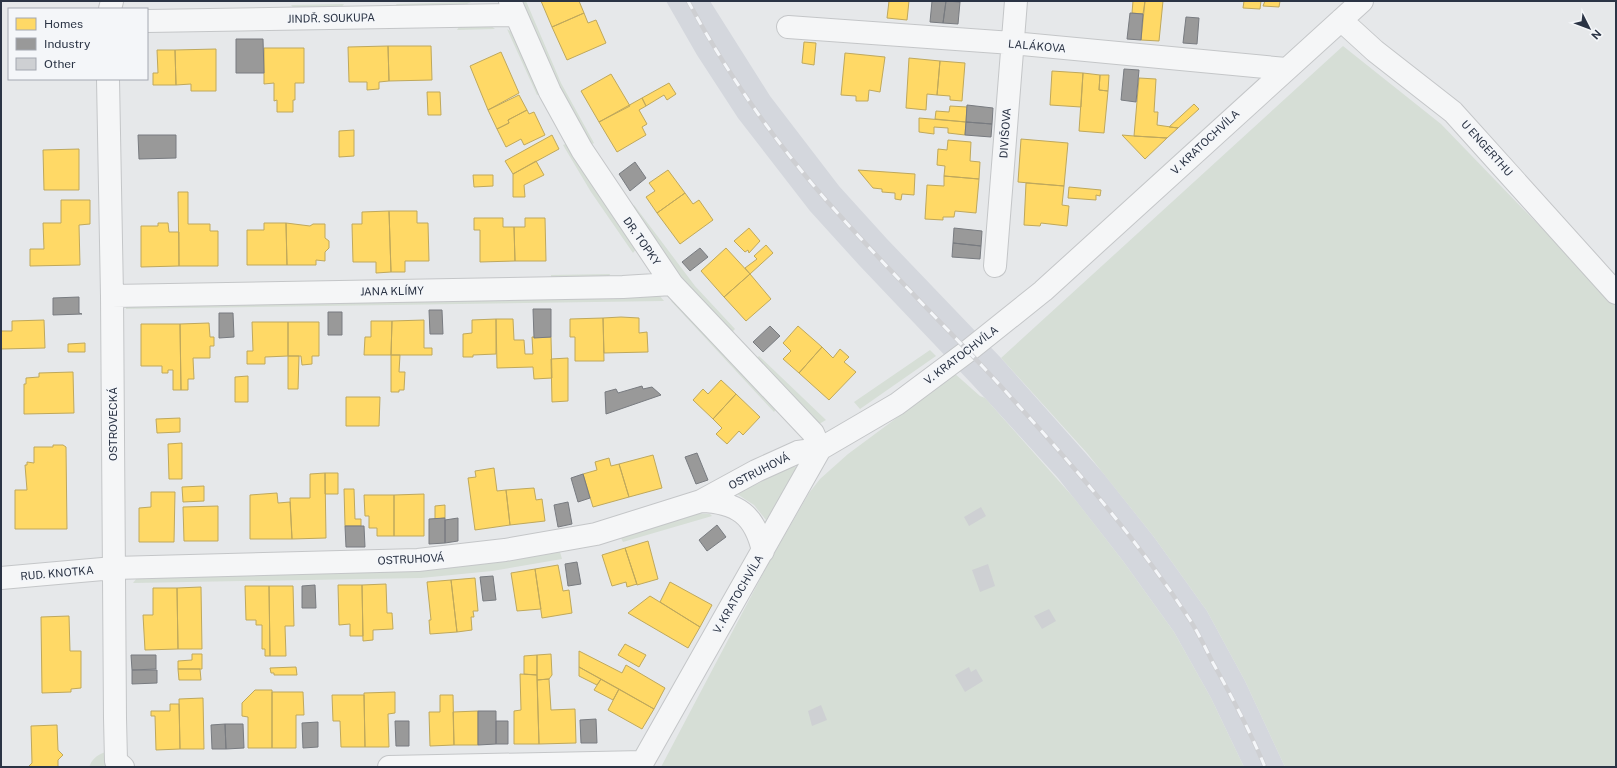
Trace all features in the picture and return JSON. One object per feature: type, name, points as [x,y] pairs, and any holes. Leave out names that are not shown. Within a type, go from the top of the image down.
[{"type":"street","name":"DIVIŠOVA","points":[[995,266],[1016,1]]},
{"type":"street","name":"V. KRATOCHVÍLA","points":[[642,764],[820,449],[897,404],[968,351],[1043,291],[1362,1]]},
{"type":"street","name":"JINDŘ. SOUKUPA","points":[[148,21],[513,8]]},
{"type":"street","name":"DR. TOPKY","points":[[513,8],[550,92],[582,150],[672,284],[813,433],[820,449]]},
{"type":"street","name":"U ENGERTHU","points":[[1341,20],[1375,51],[1453,112],[1616,293]]},
{"type":"street","name":"LALÁKOVA","points":[[788,27],[1012,43],[1286,69]]},
{"type":"street","name":"OSTROVECKÁ","points":[[108,80],[112,296],[116,761],[123,767]]},
{"type":"street","name":"JANA KLÍMY","points":[[112,296],[623,287],[672,284]]},
{"type":"street","name":"OSTRUHOVÁ","points":[[114,568],[418,560],[481,553],[596,534],[701,501],[756,471],[798,452],[820,449]]},
{"type":"street","name":"OSTRUHOVÁ","points":[[701,501],[721,503],[743,512],[753,521],[763,551]]},
{"type":"street","name":"RUD. KNOTKA","points":[[1,578],[114,568]]},
{"type":"street","points":[[389,767],[642,764]]},
{"type":"shaded area","points":[[520,1],[526,1],[561,83],[594,143],[589,146],[557,86]]},
{"type":"shaded area","points":[[666,1],[710,1],[770,96],[839,186],[887,239],[1001,358],[1104,474],[1154,537],[1207,611],[1245,681],[1285,767],[1244,767],[1211,698],[1174,632],[1123,561],[1058,478],[810,211],[738,118],[697,55]]},
{"type":"shaded area","points":[[471,2],[461,7],[399,9],[396,4]]},
{"type":"shaded area","points":[[344,4],[339,11],[297,12],[291,5]]},
{"type":"shaded area","points":[[461,24],[489,24],[495,29],[457,30]]},
{"type":"shaded area","points":[[507,29],[515,34],[542,93],[537,95]]},
{"type":"shaded area","points":[[1343,46],[1441,124],[1616,305],[1616,767],[1285,767],[1245,681],[1207,611],[1154,537],[1087,453],[1001,358]]},
{"type":"shaded area","points":[[568,143],[636,249],[633,253],[591,192],[563,145]]},
{"type":"shaded area","points":[[634,205],[695,286],[735,329],[730,334],[672,268],[630,209]]},
{"type":"shaded area","points":[[610,274],[608,280],[551,280],[551,275]]},
{"type":"shaded area","points":[[659,295],[664,301],[126,309],[126,304]]},
{"type":"shaded area","points":[[671,301],[679,303],[776,409],[774,412]]},
{"type":"shaded area","points":[[930,350],[936,356],[860,409],[854,402]]},
{"type":"shaded area","points":[[759,356],[826,420],[819,424],[755,360]]},
{"type":"shaded area","points":[[954,373],[980,396],[985,398],[1074,498],[1123,561],[1174,632],[1211,698],[1244,767],[661,767],[767,566],[809,493],[820,479],[848,454],[941,385]]},
{"type":"shaded area","points":[[792,466],[797,467],[797,473],[766,520],[754,505],[737,494]]},
{"type":"shaded area","points":[[692,513],[710,514],[712,516],[623,542],[620,536]]},
{"type":"shaded area","points":[[560,552],[562,559],[492,571],[421,578],[133,583],[140,574],[427,569]]},
{"type":"shaded area","points":[[106,752],[109,767],[89,767],[96,757]]},
{"type":"building: Homes","points":[[541,1],[579,1],[584,13],[552,27]]},
{"type":"building: Homes","points":[[889,1],[909,1],[907,20],[887,18]]},
{"type":"building: Homes","points":[[1133,1],[1145,1],[1143,14],[1132,13]]},
{"type":"building: Homes","points":[[1145,1],[1163,1],[1159,41],[1141,40]]},
{"type":"building: Homes","points":[[1244,1],[1261,1],[1260,9],[1243,8]]},
{"type":"building: Homes","points":[[1265,1],[1280,1],[1279,7],[1263,6]]},
{"type":"building: Homes","points":[[584,13],[588,23],[596,20],[606,43],[567,60],[552,27]]},
{"type":"building: Homes","points":[[804,42],[816,43],[814,65],[802,63]]},
{"type":"building: Homes","points":[[388,46],[431,46],[432,80],[389,81]]},
{"type":"building: Homes","points":[[388,46],[389,81],[379,82],[379,89],[367,90],[367,82],[349,82],[348,47]]},
{"type":"building: Homes","points":[[264,48],[304,48],[304,83],[295,83],[293,112],[277,112],[277,100],[274,101],[274,83],[264,84]]},
{"type":"building: Homes","points":[[216,49],[216,91],[191,91],[191,84],[176,85],[175,50]]},
{"type":"building: Homes","points":[[157,50],[175,50],[176,85],[153,85],[153,73],[158,73]]},
{"type":"building: Homes","points":[[501,52],[519,93],[488,110],[470,66]]},
{"type":"building: Homes","points":[[845,53],[885,57],[880,92],[869,90],[868,101],[856,101],[856,96],[841,95]]},
{"type":"building: Homes","points":[[909,58],[940,61],[937,95],[927,94],[926,110],[906,108]]},
{"type":"building: Homes","points":[[940,61],[965,63],[962,101],[950,100],[950,96],[937,95]]},
{"type":"building: Homes","points":[[1052,71],[1083,73],[1081,107],[1050,105]]},
{"type":"building: Homes","points":[[1083,73],[1100,75],[1099,90],[1108,91],[1104,133],[1079,131]]},
{"type":"building: Homes","points":[[611,74],[630,106],[599,122],[581,91]]},
{"type":"building: Homes","points":[[1100,75],[1109,75],[1108,91],[1099,90]]},
{"type":"building: Homes","points":[[1139,78],[1156,79],[1154,112],[1158,112],[1157,125],[1178,128],[1167,138],[1134,136]]},
{"type":"building: Homes","points":[[669,83],[676,94],[667,100],[664,95],[646,106],[642,98]]},
{"type":"building: Homes","points":[[427,92],[440,92],[441,115],[428,115]]},
{"type":"building: Homes","points":[[519,95],[527,110],[508,120],[509,123],[497,129],[488,110]]},
{"type":"building: Homes","points":[[642,98],[646,106],[639,110],[647,124],[642,127],[646,135],[617,152],[599,122]]},
{"type":"building: Homes","points":[[1194,104],[1199,109],[1178,128],[1169,127]]},
{"type":"building: Homes","points":[[950,106],[967,107],[966,122],[935,119],[936,111],[949,112]]},
{"type":"building: Homes","points":[[527,110],[529,114],[534,112],[545,135],[524,145],[521,139],[506,147],[497,129],[509,123],[508,120]]},
{"type":"building: Homes","points":[[919,118],[966,122],[965,135],[948,133],[948,128],[934,127],[934,134],[919,132]]},
{"type":"building: Homes","points":[[354,130],[354,156],[339,157],[339,131]]},
{"type":"building: Homes","points":[[552,135],[559,149],[513,174],[505,161]]},
{"type":"building: Homes","points":[[1122,135],[1134,136],[1167,138],[1145,159]]},
{"type":"building: Homes","points":[[1021,139],[1068,143],[1064,186],[1018,182]]},
{"type":"building: Homes","points":[[948,140],[971,142],[970,161],[980,162],[979,179],[944,176],[945,166],[937,165],[938,149],[947,150]]},
{"type":"building: Homes","points":[[79,149],[79,190],[44,190],[43,150]]},
{"type":"building: Homes","points":[[536,161],[544,175],[524,185],[525,197],[513,197],[513,174]]},
{"type":"building: Homes","points":[[668,170],[685,193],[657,213],[646,197],[655,191],[649,183]]},
{"type":"building: Homes","points":[[858,170],[915,174],[914,195],[902,194],[901,200],[895,199],[895,193],[882,192],[882,189],[873,188]]},
{"type":"building: Homes","points":[[473,175],[493,175],[493,186],[474,187]]},
{"type":"building: Homes","points":[[944,176],[979,179],[976,213],[955,211],[954,217],[943,217],[943,220],[925,219],[927,185],[944,186]]},
{"type":"building: Homes","points":[[1026,183],[1064,186],[1062,205],[1069,206],[1067,226],[1041,223],[1040,226],[1024,225]]},
{"type":"building: Homes","points":[[1069,187],[1101,190],[1100,196],[1096,195],[1096,200],[1068,198]]},
{"type":"building: Homes","points":[[178,192],[188,192],[188,224],[210,224],[210,231],[218,231],[218,266],[179,266]]},
{"type":"building: Homes","points":[[685,193],[693,204],[699,200],[713,220],[680,244],[657,213]]},
{"type":"building: Homes","points":[[61,200],[90,200],[90,224],[79,225],[80,265],[30,266],[30,249],[44,249],[43,223],[61,223]]},
{"type":"building: Homes","points":[[389,211],[417,211],[417,223],[428,223],[429,261],[405,261],[405,272],[391,272]]},
{"type":"building: Homes","points":[[389,211],[391,272],[376,273],[376,262],[353,262],[352,224],[362,224],[362,212]]},
{"type":"building: Homes","points":[[474,218],[503,218],[503,227],[514,227],[515,261],[480,262],[480,230],[474,230]]},
{"type":"building: Homes","points":[[525,218],[545,218],[546,261],[515,261],[514,227],[525,227]]},
{"type":"building: Homes","points":[[158,223],[168,223],[169,232],[179,232],[179,266],[141,267],[141,226],[158,226]]},
{"type":"building: Homes","points":[[264,223],[286,223],[287,265],[247,265],[247,230],[264,230]]},
{"type":"building: Homes","points":[[286,223],[310,226],[313,224],[325,224],[325,238],[329,241],[329,248],[325,252],[325,261],[316,260],[316,265],[287,265]]},
{"type":"building: Homes","points":[[749,228],[760,241],[749,253],[748,250],[745,252],[734,241]]},
{"type":"building: Homes","points":[[766,245],[773,253],[750,274],[745,268],[757,259],[754,256]]},
{"type":"building: Homes","points":[[726,248],[750,274],[724,297],[701,271]]},
{"type":"building: Homes","points":[[750,274],[771,299],[746,321],[724,297]]},
{"type":"building: Homes","points":[[603,318],[639,318],[639,333],[647,332],[648,352],[604,353]]},
{"type":"building: Homes","points":[[603,318],[604,361],[575,361],[575,337],[570,337],[570,319]]},
{"type":"building: Homes","points":[[496,319],[513,319],[514,340],[524,340],[525,354],[533,354],[532,337],[551,337],[552,378],[534,379],[533,367],[497,368]]},
{"type":"building: Homes","points":[[496,319],[496,354],[463,357],[463,334],[472,333],[472,320]]},
{"type":"building: Homes","points":[[44,320],[45,348],[1,349],[1,331],[12,331],[12,321]]},
{"type":"building: Homes","points":[[424,320],[424,348],[432,348],[432,355],[391,355],[392,321]]},
{"type":"building: Homes","points":[[371,321],[392,321],[391,355],[364,355],[365,337],[371,337]]},
{"type":"building: Homes","points":[[252,322],[288,322],[288,356],[265,357],[265,364],[247,364],[247,351],[253,351]]},
{"type":"building: Homes","points":[[288,322],[319,322],[319,356],[312,356],[312,364],[302,365],[301,356],[288,356]]},
{"type":"building: Homes","points":[[209,323],[210,337],[214,337],[214,346],[210,346],[210,358],[193,358],[194,379],[188,379],[188,390],[181,390],[180,324]]},
{"type":"building: Homes","points":[[141,324],[180,324],[181,390],[173,390],[173,370],[168,370],[168,373],[162,373],[162,366],[141,366]]},
{"type":"building: Homes","points":[[798,326],[822,347],[799,373],[783,359],[791,351],[783,343]]},
{"type":"building: Homes","points":[[85,343],[85,352],[68,352],[68,344]]},
{"type":"building: Homes","points":[[822,347],[833,358],[840,349],[849,357],[844,362],[856,372],[829,400],[799,373]]},
{"type":"building: Homes","points":[[391,355],[400,355],[399,372],[405,372],[404,390],[399,390],[399,392],[391,392]]},
{"type":"building: Homes","points":[[288,356],[299,356],[298,389],[288,389]]},
{"type":"building: Homes","points":[[568,358],[568,401],[552,402],[551,359]]},
{"type":"building: Homes","points":[[73,372],[74,413],[24,414],[24,384],[26,384],[26,378],[39,377],[39,373]]},
{"type":"building: Homes","points":[[248,376],[248,402],[235,402],[235,377]]},
{"type":"building: Homes","points":[[721,380],[736,394],[713,419],[693,400],[703,389],[708,394]]},
{"type":"building: Homes","points":[[736,394],[760,417],[743,435],[739,431],[727,444],[716,434],[722,428],[713,419]]},
{"type":"building: Homes","points":[[346,397],[380,397],[379,426],[346,426]]},
{"type":"building: Homes","points":[[180,418],[180,432],[157,433],[156,419]]},
{"type":"building: Homes","points":[[182,443],[182,479],[169,479],[168,444]]},
{"type":"building: Homes","points":[[53,445],[63,445],[66,447],[67,529],[15,529],[15,490],[27,490],[25,465],[27,465],[27,462],[34,463],[34,447],[53,447]]},
{"type":"building: Homes","points":[[653,455],[662,488],[629,497],[619,464]]},
{"type":"building: Homes","points":[[609,458],[611,466],[619,464],[629,497],[593,507],[583,474],[597,470],[595,462]]},
{"type":"building: Homes","points":[[494,468],[497,491],[506,490],[510,525],[475,530],[468,478],[476,477],[475,471]]},
{"type":"building: Homes","points":[[325,473],[338,473],[338,494],[325,494]]},
{"type":"building: Homes","points":[[325,473],[326,538],[292,539],[290,498],[310,498],[310,474]]},
{"type":"building: Homes","points":[[204,486],[204,501],[183,502],[182,487]]},
{"type":"building: Homes","points":[[534,488],[536,500],[542,499],[545,521],[510,525],[506,490]]},
{"type":"building: Homes","points":[[344,489],[354,489],[355,519],[361,519],[361,526],[345,526]]},
{"type":"building: Homes","points":[[151,492],[175,492],[174,542],[139,542],[139,508],[151,507]]},
{"type":"building: Homes","points":[[277,493],[278,503],[290,502],[292,539],[250,539],[250,495]]},
{"type":"building: Homes","points":[[424,494],[424,536],[394,536],[394,495]]},
{"type":"building: Homes","points":[[364,495],[394,495],[394,536],[377,536],[377,528],[369,528],[369,516],[365,516]]},
{"type":"building: Homes","points":[[445,505],[445,518],[435,519],[435,506]]},
{"type":"building: Homes","points":[[218,506],[218,541],[184,541],[183,507]]},
{"type":"building: Homes","points":[[648,541],[658,579],[637,585],[625,548]]},
{"type":"building: Homes","points":[[625,548],[637,584],[627,587],[626,582],[612,586],[602,555]]},
{"type":"building: Homes","points":[[558,565],[563,591],[569,590],[572,613],[542,618],[535,569]]},
{"type":"building: Homes","points":[[535,569],[541,609],[517,611],[511,573]]},
{"type":"building: Homes","points":[[475,578],[478,611],[473,611],[474,617],[471,617],[472,630],[457,632],[451,580]]},
{"type":"building: Homes","points":[[451,580],[457,632],[430,634],[429,620],[431,620],[427,582]]},
{"type":"building: Homes","points":[[670,582],[712,605],[700,627],[660,602]]},
{"type":"building: Homes","points":[[386,584],[387,613],[392,613],[393,629],[373,630],[373,640],[363,641],[362,585]]},
{"type":"building: Homes","points":[[338,585],[362,585],[363,636],[350,636],[350,624],[339,625]]},
{"type":"building: Homes","points":[[245,586],[269,586],[270,656],[265,656],[265,649],[262,649],[262,625],[256,625],[256,620],[246,620]]},
{"type":"building: Homes","points":[[269,586],[293,586],[294,626],[285,626],[286,656],[270,656]]},
{"type":"building: Homes","points":[[201,587],[202,649],[178,649],[177,588]]},
{"type":"building: Homes","points":[[153,588],[177,588],[178,649],[145,650],[143,615],[153,615]]},
{"type":"building: Homes","points":[[650,596],[700,627],[688,648],[628,613]]},
{"type":"building: Homes","points":[[69,616],[70,651],[81,651],[81,688],[71,689],[71,692],[42,693],[41,617]]},
{"type":"building: Homes","points":[[625,644],[646,655],[639,667],[618,655]]},
{"type":"building: Homes","points":[[579,651],[622,673],[626,665],[665,688],[654,709],[579,667]]},
{"type":"building: Homes","points":[[192,654],[202,654],[202,669],[178,669],[178,661],[192,660]]},
{"type":"building: Homes","points":[[551,654],[552,675],[549,679],[537,680],[537,655]]},
{"type":"building: Homes","points":[[537,655],[537,675],[524,674],[524,656]]},
{"type":"building: Homes","points":[[296,667],[297,675],[274,675],[274,673],[271,673],[270,668]]},
{"type":"building: Homes","points":[[579,667],[601,679],[597,685],[579,676]]},
{"type":"building: Homes","points":[[178,669],[200,669],[201,680],[179,680]]},
{"type":"building: Homes","points":[[520,674],[537,675],[539,744],[514,744],[514,711],[521,710]]},
{"type":"building: Homes","points":[[549,679],[551,710],[575,709],[576,743],[539,744],[537,680]]},
{"type":"building: Homes","points":[[601,679],[619,689],[613,700],[594,690]]},
{"type":"building: Homes","points":[[619,689],[654,709],[642,729],[608,710]]},
{"type":"building: Homes","points":[[255,690],[272,690],[272,748],[248,748],[248,717],[242,716],[242,703]]},
{"type":"building: Homes","points":[[272,692],[303,692],[304,715],[296,715],[296,748],[272,748]]},
{"type":"building: Homes","points":[[395,692],[395,713],[388,714],[389,747],[365,747],[364,693]]},
{"type":"building: Homes","points":[[332,695],[364,695],[365,747],[341,747],[340,721],[333,721]]},
{"type":"building: Homes","points":[[440,695],[453,695],[454,745],[430,746],[429,712],[440,712]]},
{"type":"building: Homes","points":[[203,698],[204,749],[180,749],[179,699]]},
{"type":"building: Homes","points":[[170,704],[179,704],[180,749],[156,750],[155,716],[151,716],[151,711],[170,711]]},
{"type":"building: Homes","points":[[478,711],[478,745],[454,745],[453,712]]},
{"type":"building: Homes","points":[[57,725],[58,750],[63,755],[58,760],[58,767],[28,767],[32,763],[31,726]]},
{"type":"building: Industry","points":[[932,1],[946,1],[943,23],[930,22]]},
{"type":"building: Industry","points":[[946,1],[960,2],[958,24],[943,23]]},
{"type":"building: Industry","points":[[1130,13],[1143,14],[1141,40],[1127,39]]},
{"type":"building: Industry","points":[[1186,17],[1199,18],[1197,44],[1183,43]]},
{"type":"building: Industry","points":[[236,39],[263,39],[264,73],[236,73]]},
{"type":"building: Industry","points":[[1124,69],[1139,70],[1136,102],[1121,100]]},
{"type":"building: Industry","points":[[967,105],[993,108],[992,124],[966,122]]},
{"type":"building: Industry","points":[[966,122],[992,124],[991,137],[965,135]]},
{"type":"building: Industry","points":[[138,135],[176,135],[176,158],[139,159]]},
{"type":"building: Industry","points":[[635,162],[646,178],[630,191],[619,174]]},
{"type":"building: Industry","points":[[954,228],[982,231],[981,246],[953,243]]},
{"type":"building: Industry","points":[[953,243],[981,246],[980,259],[952,257]]},
{"type":"building: Industry","points":[[700,248],[708,257],[690,271],[682,262]]},
{"type":"building: Industry","points":[[79,297],[79,313],[82,314],[53,315],[53,298]]},
{"type":"building: Industry","points":[[533,309],[551,309],[551,337],[534,338]]},
{"type":"building: Industry","points":[[429,310],[442,310],[443,334],[430,334]]},
{"type":"building: Industry","points":[[328,312],[342,312],[342,335],[328,335]]},
{"type":"building: Industry","points":[[219,313],[233,313],[234,337],[219,338]]},
{"type":"building: Industry","points":[[770,326],[780,336],[763,352],[753,342]]},
{"type":"building: Industry","points":[[642,386],[643,389],[652,387],[661,395],[606,414],[605,392],[616,389],[618,393]]},
{"type":"building: Industry","points":[[697,453],[708,480],[696,484],[685,457]]},
{"type":"building: Industry","points":[[583,474],[590,498],[578,502],[571,478]]},
{"type":"building: Industry","points":[[568,502],[572,524],[558,527],[554,505]]},
{"type":"building: Industry","points":[[445,518],[445,543],[429,544],[429,519]]},
{"type":"building: Industry","points":[[458,518],[458,541],[445,543],[445,520]]},
{"type":"building: Industry","points":[[717,525],[726,537],[707,551],[699,540]]},
{"type":"building: Industry","points":[[345,526],[364,526],[365,547],[346,547]]},
{"type":"building: Industry","points":[[577,562],[581,584],[568,586],[565,564]]},
{"type":"building: Industry","points":[[493,576],[496,600],[483,601],[480,577]]},
{"type":"building: Industry","points":[[315,585],[316,608],[302,608],[302,586]]},
{"type":"building: Industry","points":[[131,655],[156,655],[156,669],[132,670]]},
{"type":"building: Industry","points":[[132,670],[157,670],[157,683],[132,684]]},
{"type":"building: Industry","points":[[478,711],[496,711],[496,744],[478,745]]},
{"type":"building: Industry","points":[[596,719],[597,743],[581,743],[580,720]]},
{"type":"building: Industry","points":[[395,721],[409,721],[409,746],[396,746]]},
{"type":"building: Industry","points":[[496,721],[508,721],[508,744],[496,744]]},
{"type":"building: Industry","points":[[318,722],[318,747],[303,748],[302,723]]},
{"type":"building: Industry","points":[[225,724],[243,724],[244,748],[226,749]]},
{"type":"building: Industry","points":[[225,724],[226,749],[212,749],[211,725]]},
{"type":"building: Other","points":[[981,507],[986,516],[969,526],[964,517]]},
{"type":"building: Other","points":[[988,564],[995,586],[980,592],[972,570]]},
{"type":"building: Other","points":[[1049,609],[1056,621],[1042,629],[1034,616]]},
{"type":"building: Other","points":[[969,667],[971,672],[976,669],[983,681],[965,692],[955,675]]},
{"type":"building: Other","points":[[821,705],[827,720],[812,726],[808,711]]},
{"type":"railway","points":[[688,1],[734,79],[769,129],[806,177],[865,243],[1040,429],[1093,490],[1143,554],[1190,620],[1240,714],[1265,767]]}]
